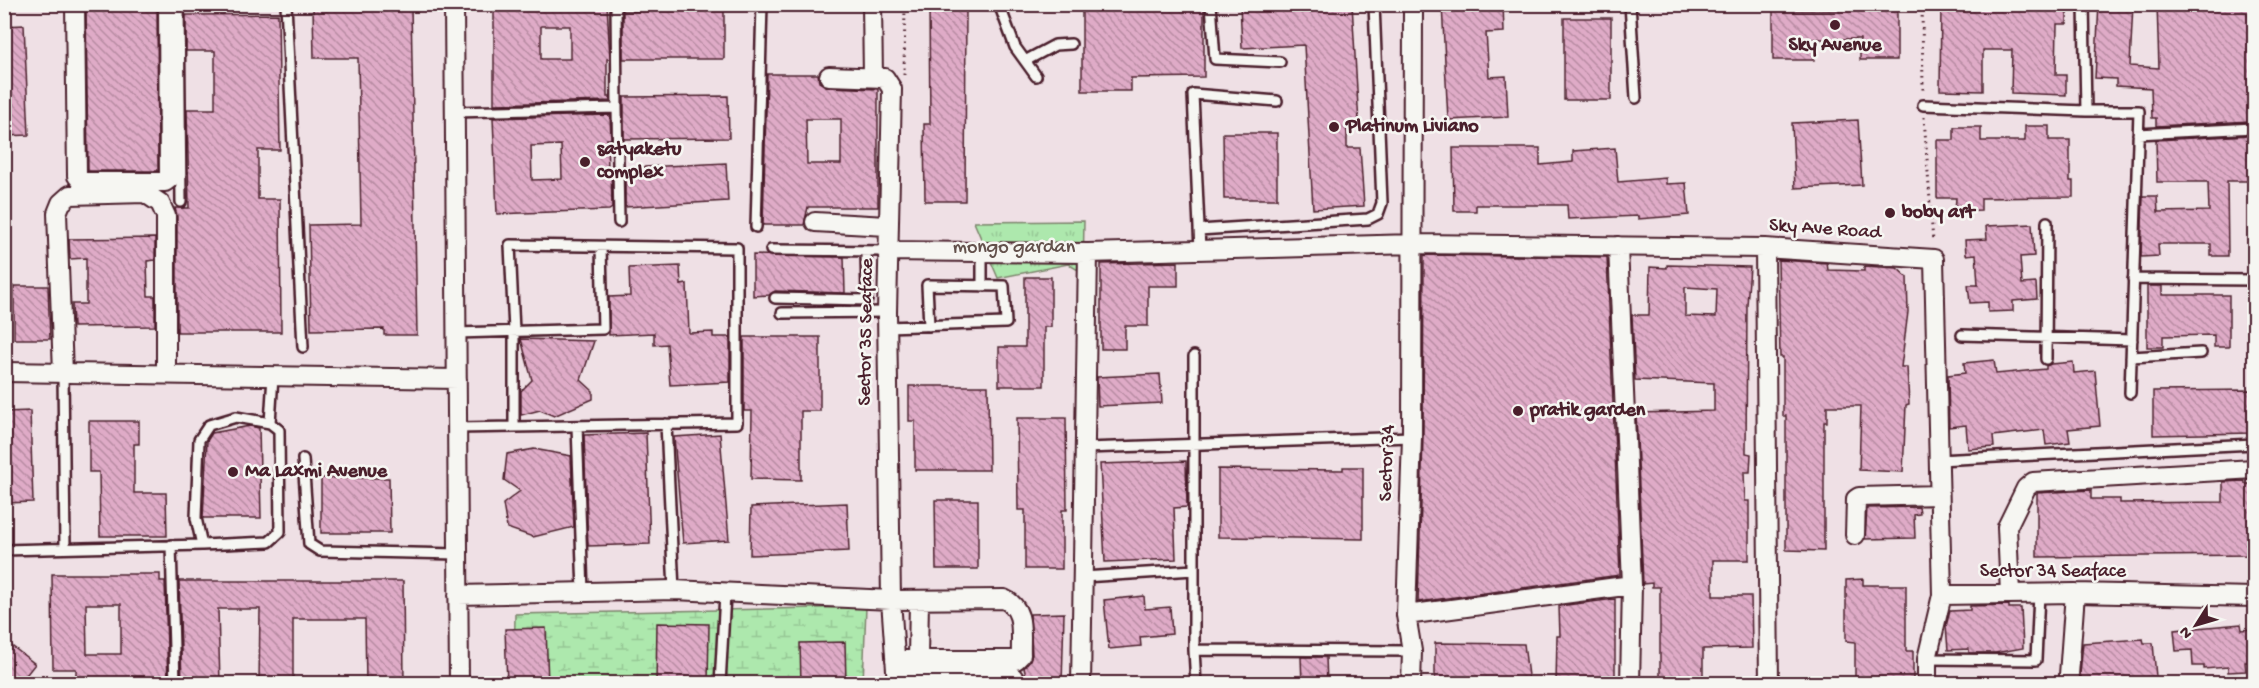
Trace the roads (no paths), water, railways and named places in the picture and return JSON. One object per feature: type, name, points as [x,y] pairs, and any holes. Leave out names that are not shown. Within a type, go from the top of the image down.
[{"type":"street","points":[[75,4],[77,176],[82,182],[165,182],[169,179],[168,4]]},
{"type":"street","points":[[454,4],[459,684]]},
{"type":"street","points":[[872,4],[873,77]]},
{"type":"street","name":"Sector 34","points":[[1412,684],[1412,651],[1406,615],[1412,437],[1413,4]]},
{"type":"street","points":[[829,76],[885,78],[892,89],[886,251]]},
{"type":"street","points":[[63,373],[57,213],[61,203],[70,195],[145,193],[160,203],[166,216],[166,374]]},
{"type":"street","points":[[815,222],[887,226]]},
{"type":"street","name":"Sky Ave Road","points":[[1413,244],[1766,248],[1934,259],[1942,596]]},
{"type":"street","name":"Sector 35 Seaface","points":[[896,673],[891,600],[886,251],[1088,253],[1413,244]]},
{"type":"street","points":[[1618,246],[1632,585],[1630,684]]},
{"type":"street","points":[[1766,248],[1769,684]]},
{"type":"street","points":[[1081,684],[1088,253]]},
{"type":"street","points":[[4,372],[457,379]]},
{"type":"street","points":[[2010,594],[2007,527],[2026,488],[2033,482],[2254,469]]},
{"type":"street","points":[[1855,535],[1856,499],[1859,497],[1939,495]]},
{"type":"street","points":[[1406,615],[1632,585]]},
{"type":"street","points":[[458,595],[674,590],[891,600],[1004,599],[1014,603],[1019,611],[1021,655],[1016,660],[918,659],[896,673]]},
{"type":"street","points":[[2072,684],[2069,675],[2075,593]]},
{"type":"street","name":"Sector 34 Seaface","points":[[1942,596],[2075,593],[2254,597]]},
{"type":"street","points":[[1928,684],[1927,659],[1942,596]]},
{"type":"street","points":[[918,659],[919,600]]},
{"type":"street","points":[[896,673],[1001,672],[1012,676],[1017,684]]},
{"type":"lane","points":[[179,4],[181,202]]},
{"type":"lane","points":[[286,4],[303,347]]},
{"type":"lane","points":[[615,4],[619,222]]},
{"type":"lane","points":[[756,227],[762,4]]},
{"type":"lane","points":[[999,4],[1015,47],[1036,76]]},
{"type":"lane","points":[[1211,4],[1215,59],[1280,62]]},
{"type":"lane","points":[[1199,230],[1368,219],[1378,214],[1382,203],[1374,4]]},
{"type":"lane","points":[[1630,4],[1636,98]]},
{"type":"lane","points":[[2084,4],[2086,111]]},
{"type":"lane","points":[[1025,61],[1055,45],[1071,44]]},
{"type":"lane","points":[[1200,250],[1193,94],[1277,101]]},
{"type":"lane","points":[[1923,105],[2139,111],[2130,393]]},
{"type":"lane","points":[[454,112],[617,108]]},
{"type":"lane","points":[[2138,134],[2254,128]]},
{"type":"lane","points":[[2046,359],[2047,222]]},
{"type":"lane","points":[[457,428],[577,426],[666,424],[737,423],[737,248],[510,245],[514,331],[514,427]]},
{"type":"lane","points":[[456,333],[603,329],[601,247]]},
{"type":"lane","points":[[771,250],[886,251]]},
{"type":"lane","points":[[866,250],[867,300]]},
{"type":"lane","points":[[982,251],[982,286]]},
{"type":"lane","points":[[2133,279],[2254,280]]},
{"type":"lane","points":[[775,298],[867,300],[887,313],[929,326],[1006,323],[1004,286],[927,285],[929,326]]},
{"type":"lane","points":[[782,313],[887,313]]},
{"type":"lane","points":[[1962,335],[2132,340]]},
{"type":"lane","points":[[2131,357],[2201,353]]},
{"type":"lane","points":[[1194,356],[1196,684]]},
{"type":"lane","points":[[63,373],[65,547]]},
{"type":"lane","points":[[270,423],[273,376]]},
{"type":"lane","points":[[4,550],[65,547],[202,545],[269,542],[280,532],[279,430],[270,423],[236,417],[209,425],[199,440],[196,518],[202,545]]},
{"type":"lane","points":[[666,424],[674,590]]},
{"type":"lane","points":[[577,426],[583,592]]},
{"type":"lane","points":[[1085,448],[1412,437]]},
{"type":"lane","points":[[1938,460],[2254,444]]},
{"type":"lane","points":[[303,459],[309,544],[320,551],[458,554]]},
{"type":"lane","points":[[171,545],[175,684]]},
{"type":"lane","points":[[1083,577],[1194,570]]},
{"type":"lane","points":[[1927,659],[2036,660],[2039,593]]},
{"type":"lane","points":[[720,684],[725,594]]},
{"type":"lane","points":[[1194,650],[1412,651]]},
{"type":"place","name":"Sky Avenue","points":[[1835,25]]},
{"type":"place","name":"Platinum Liviano","points":[[1334,127]]},
{"type":"place","name":"satyaketu complex","points":[[585,162]]},
{"type":"place","name":"boby art","points":[[1890,213]]},
{"type":"place","name":"pratik garden","points":[[1518,411]]},
{"type":"place","name":"Ma Laxmi Avenue","points":[[233,472]]},
{"type":"park label","name":"mongo gardan","points":[[1014,248]]}]
